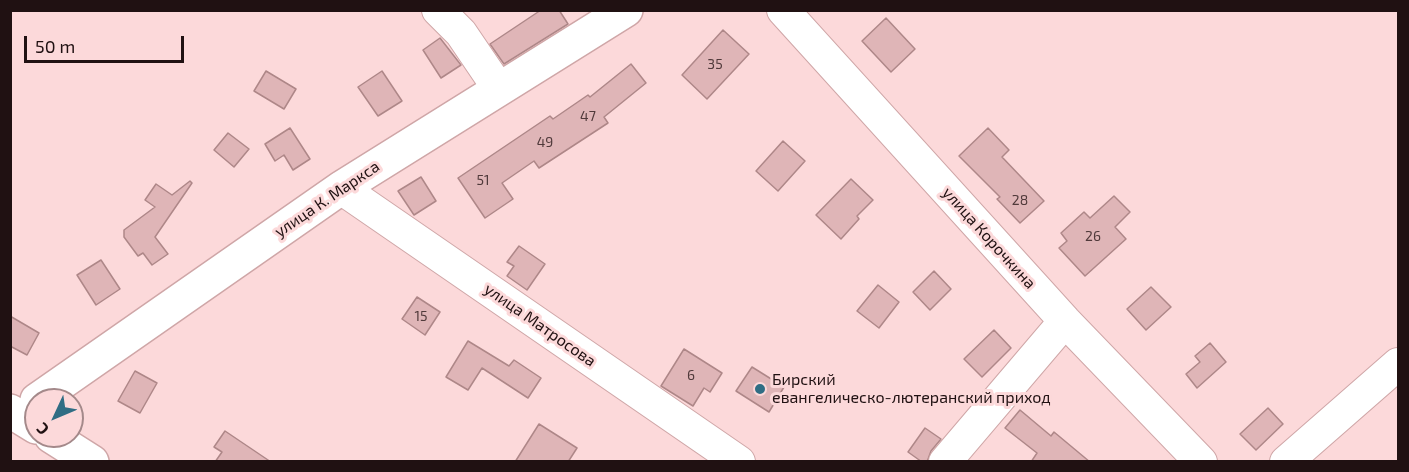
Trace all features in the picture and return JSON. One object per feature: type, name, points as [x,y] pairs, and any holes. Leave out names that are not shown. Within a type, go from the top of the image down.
[{"type":"main road","name":"улица К. Маркса","points":[[58,388],[341,188],[626,10]]},
{"type":"main road","points":[[70,448],[92,462]]},
{"type":"street","points":[[438,10],[461,33],[499,89]]},
{"type":"street","name":"улица Корочкина","points":[[783,10],[1065,321],[1201,462]]},
{"type":"street","name":"улица Матросова","points":[[341,188],[739,462]]},
{"type":"street","points":[[945,462],[1065,321]]},
{"type":"street","points":[[1286,462],[1398,364]]},
{"type":"building","points":[[541,10],[559,10],[568,24],[504,64],[490,44]]},
{"type":"building","points":[[886,18],[915,49],[891,72],[862,41]]},
{"type":"building","points":[[723,30],[749,54],[707,99],[682,75]]},
{"type":"building","points":[[440,38],[461,65],[441,78],[423,50]]},
{"type":"building","points":[[631,64],[646,83],[604,117],[608,123],[539,168],[534,161],[502,183],[513,199],[485,218],[458,178],[550,116],[553,119],[588,95],[590,97]]},
{"type":"building","points":[[266,71],[296,89],[284,109],[254,91]]},
{"type":"building","points":[[382,71],[402,101],[378,116],[358,87]]},
{"type":"building","points":[[290,128],[310,159],[293,170],[284,155],[275,161],[265,144]]},
{"type":"building","points":[[988,128],[1009,150],[1002,157],[1044,201],[1020,223],[997,199],[1000,197],[959,156]]},
{"type":"building","points":[[228,133],[249,149],[234,167],[214,150]]},
{"type":"building","points":[[783,141],[805,161],[778,191],[756,171]]},
{"type":"building","points":[[421,177],[436,201],[414,215],[398,191]]},
{"type":"building","points":[[851,179],[873,200],[857,216],[859,219],[841,239],[816,215]]},
{"type":"building","points":[[190,181],[192,183],[155,237],[168,254],[152,265],[143,253],[138,256],[124,237],[124,230],[155,207],[145,200],[156,184],[172,195]]},
{"type":"building","points":[[1114,196],[1130,212],[1115,227],[1126,239],[1085,276],[1059,248],[1067,241],[1061,233],[1084,212],[1090,218]]},
{"type":"building","points":[[519,246],[545,264],[527,290],[507,276],[514,266],[507,262]]},
{"type":"building","points":[[101,260],[120,289],[96,305],[77,275]]},
{"type":"building","points":[[934,271],[951,289],[930,310],[913,292]]},
{"type":"building","points":[[878,285],[899,302],[879,328],[857,311]]},
{"type":"building","points":[[1151,287],[1171,307],[1146,330],[1127,309]]},
{"type":"building","points":[[417,297],[440,312],[425,335],[402,319]]},
{"type":"building","points":[[10,316],[39,333],[27,355],[10,346]]},
{"type":"building","points":[[994,330],[1011,348],[982,377],[964,359]]},
{"type":"building","points":[[468,341],[509,366],[514,360],[541,378],[528,398],[482,368],[468,390],[446,377]]},
{"type":"building","points":[[1210,343],[1226,362],[1197,388],[1186,374],[1200,362],[1195,356]]},
{"type":"building","points":[[684,349],[722,373],[710,392],[704,388],[693,406],[661,386]]},
{"type":"building","name":"Бирский евангелическо-лютеранский приход","points":[[752,367],[784,387],[769,412],[736,391]]},
{"type":"building","points":[[135,371],[157,383],[140,413],[118,401]]},
{"type":"building","points":[[1268,408],[1283,424],[1256,450],[1240,434]]},
{"type":"building","points":[[1020,410],[1051,436],[1054,432],[1090,462],[1031,462],[1037,453],[1005,428]]},
{"type":"building","points":[[539,424],[577,448],[568,462],[515,462]]},
{"type":"building","points":[[925,428],[941,439],[931,451],[927,462],[922,462],[908,452]]},
{"type":"building","points":[[225,431],[271,462],[215,462],[222,452],[214,447]]},
{"type":"place","name":"Бирский евангелическо-лютеранский приход","points":[[760,389]]}]
